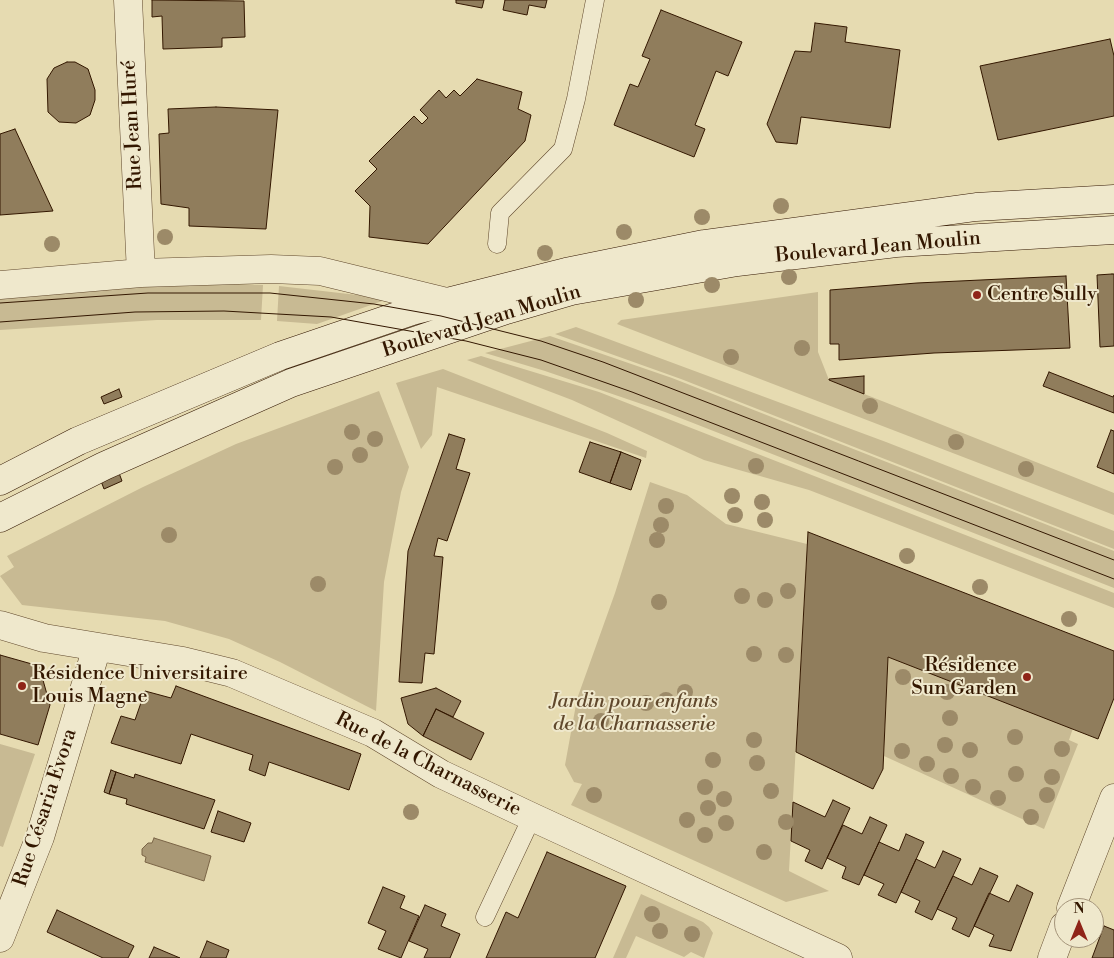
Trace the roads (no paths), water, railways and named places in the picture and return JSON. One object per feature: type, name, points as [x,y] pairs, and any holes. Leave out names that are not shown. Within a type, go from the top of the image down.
[{"type":"main road","name":"Rue Jean Huré","points":[[128,0],[140,261]]},
{"type":"main road","name":"Boulevard Jean Moulin","points":[[0,481],[78,441],[266,362],[412,310],[566,272],[704,244],[976,206],[1114,199]]},
{"type":"main road","name":"Boulevard Jean Moulin","points":[[0,518],[104,466],[291,383],[506,310],[570,291],[737,262],[896,243],[1114,230]]},
{"type":"main road","points":[[0,285],[140,261],[320,272],[447,302]]},
{"type":"main road","name":"Rue de la Charnasserie","points":[[0,625],[44,638],[182,661],[232,673],[373,733],[441,774],[838,958]]},
{"type":"main road","name":"Rue Césaria Evora","points":[[0,938],[40,837],[97,647]]},
{"type":"main road","points":[[1075,898],[1114,798]]},
{"type":"lane","points":[[497,244],[500,212],[563,149],[576,99],[595,0]]},
{"type":"lane","points":[[485,917],[532,817]]},
{"type":"tram line","points":[[0,303],[148,293],[270,293],[374,304],[441,316],[541,341],[603,362],[1114,560]]},
{"type":"tram line","points":[[0,322],[135,312],[224,311],[331,317],[466,341],[541,360],[632,392],[1114,579]]},
{"type":"place","name":"Centre Sully","points":[[977,295]]},
{"type":"place","name":"Résidence Sun Garden","points":[[1027,677]]},
{"type":"place","name":"Résidence Universitaire Louis Magne","points":[[22,686]]},
{"type":"park label","name":"Jardin pour enfants de la Charnasserie","points":[[634,714]]}]
